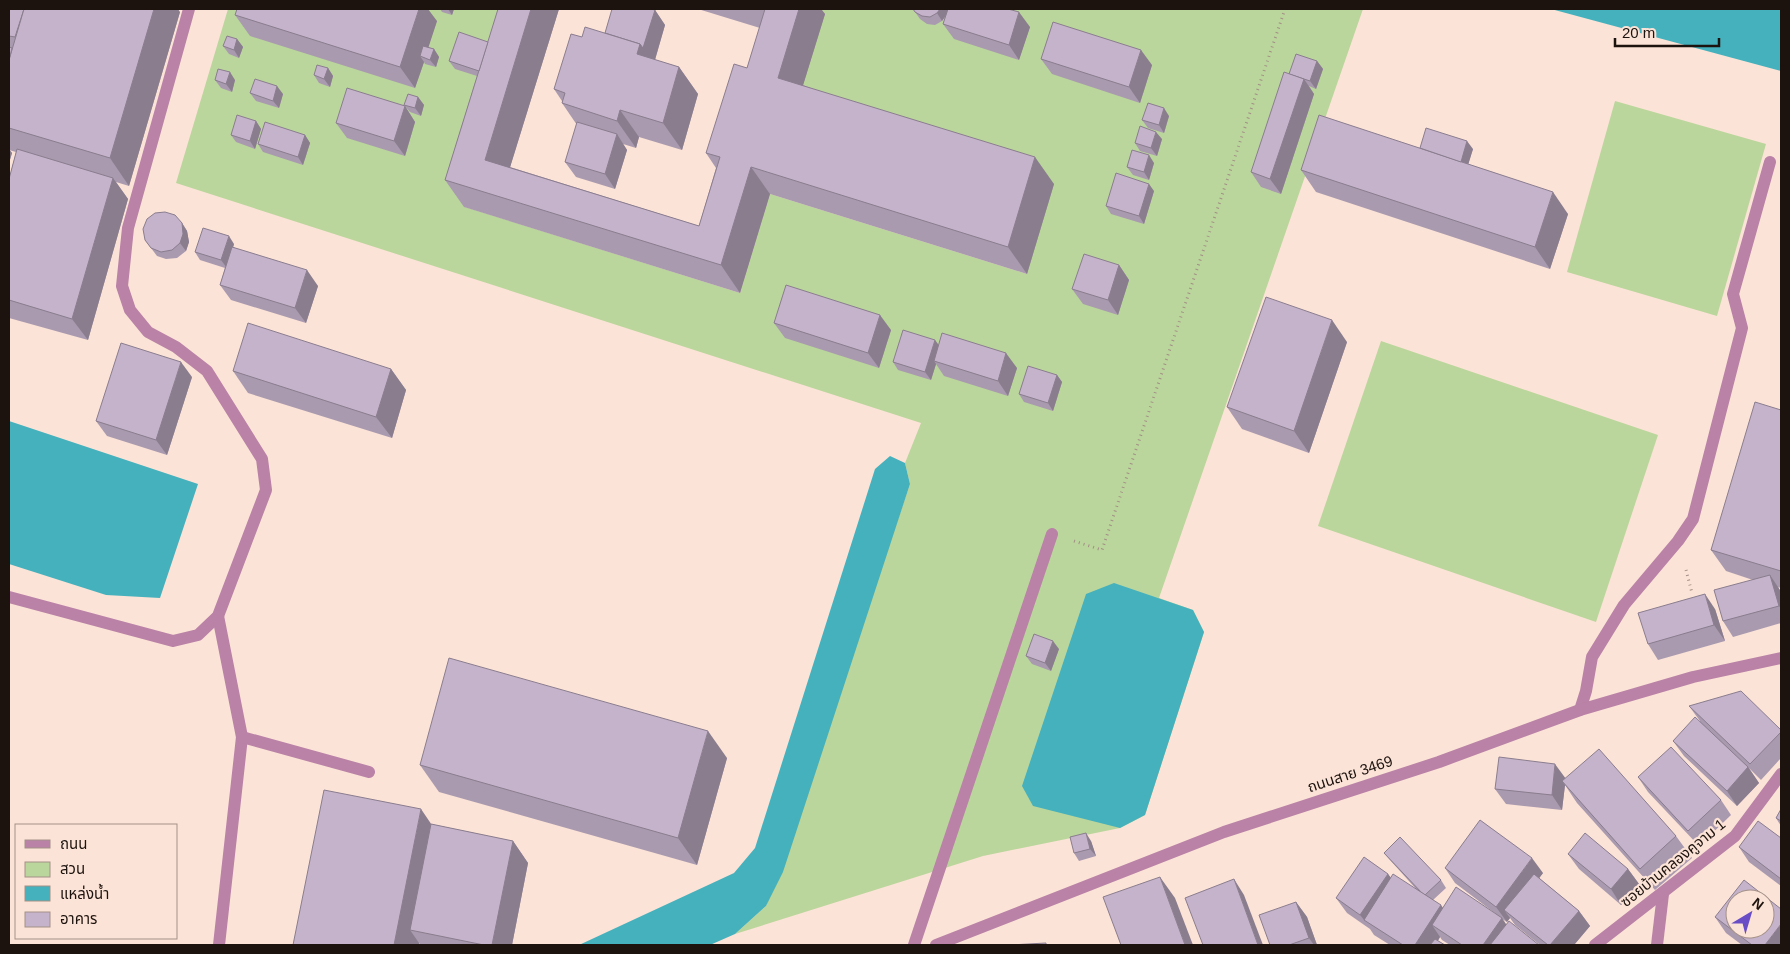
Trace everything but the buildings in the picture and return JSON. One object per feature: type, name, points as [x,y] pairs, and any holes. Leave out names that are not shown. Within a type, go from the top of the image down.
[{"type":"street","points":[[9,597],[173,641],[198,635],[218,616],[266,490],[262,459],[207,371],[176,347],[148,332],[130,310],[122,286],[128,228],[190,9]]},
{"type":"street","points":[[1580,710],[1586,691],[1592,656],[1624,605],[1678,541],[1694,518],[1742,328],[1732,294],[1770,162]]},
{"type":"street","points":[[914,945],[1052,534]]},
{"type":"street","points":[[218,616],[242,737],[219,945]]},
{"type":"street","name":"ถนนสาย 3469","points":[[936,945],[1224,832],[1438,762],[1580,710],[1693,677],[1781,658]]},
{"type":"street","points":[[242,737],[369,772]]},
{"type":"street","name":"ซอยบ้านคลองคูจาม 1","points":[[1595,945],[1663,894],[1735,836],[1781,774]]},
{"type":"street","points":[[1657,945],[1663,894]]},
{"type":"path","points":[[1052,534],[1102,550],[1286,9]]},
{"type":"green space","points":[[228,9],[525,9],[465,207],[740,293],[770,194],[1027,274],[797,105],[807,9],[1363,9],[1159,598],[1193,610],[1204,632],[1145,815],[1120,828],[983,856],[735,934],[766,906],[910,484],[905,463],[921,423],[176,183]]},
{"type":"green space","points":[[1615,101],[1766,144],[1717,316],[1567,272]]},
{"type":"green space","points":[[1381,341],[1658,435],[1596,622],[1318,526]]},
{"type":"water","points":[[1551,9],[1781,9],[1781,71]]},
{"type":"water","points":[[9,421],[198,484],[160,598],[106,595],[9,564]]},
{"type":"water","points":[[890,456],[905,463],[910,484],[783,872],[766,906],[735,934],[710,945],[579,945],[734,873],[755,848],[875,469]]},
{"type":"water","points":[[1114,583],[1193,610],[1204,632],[1145,815],[1120,828],[1033,806],[1022,786],[1086,594]]}]
